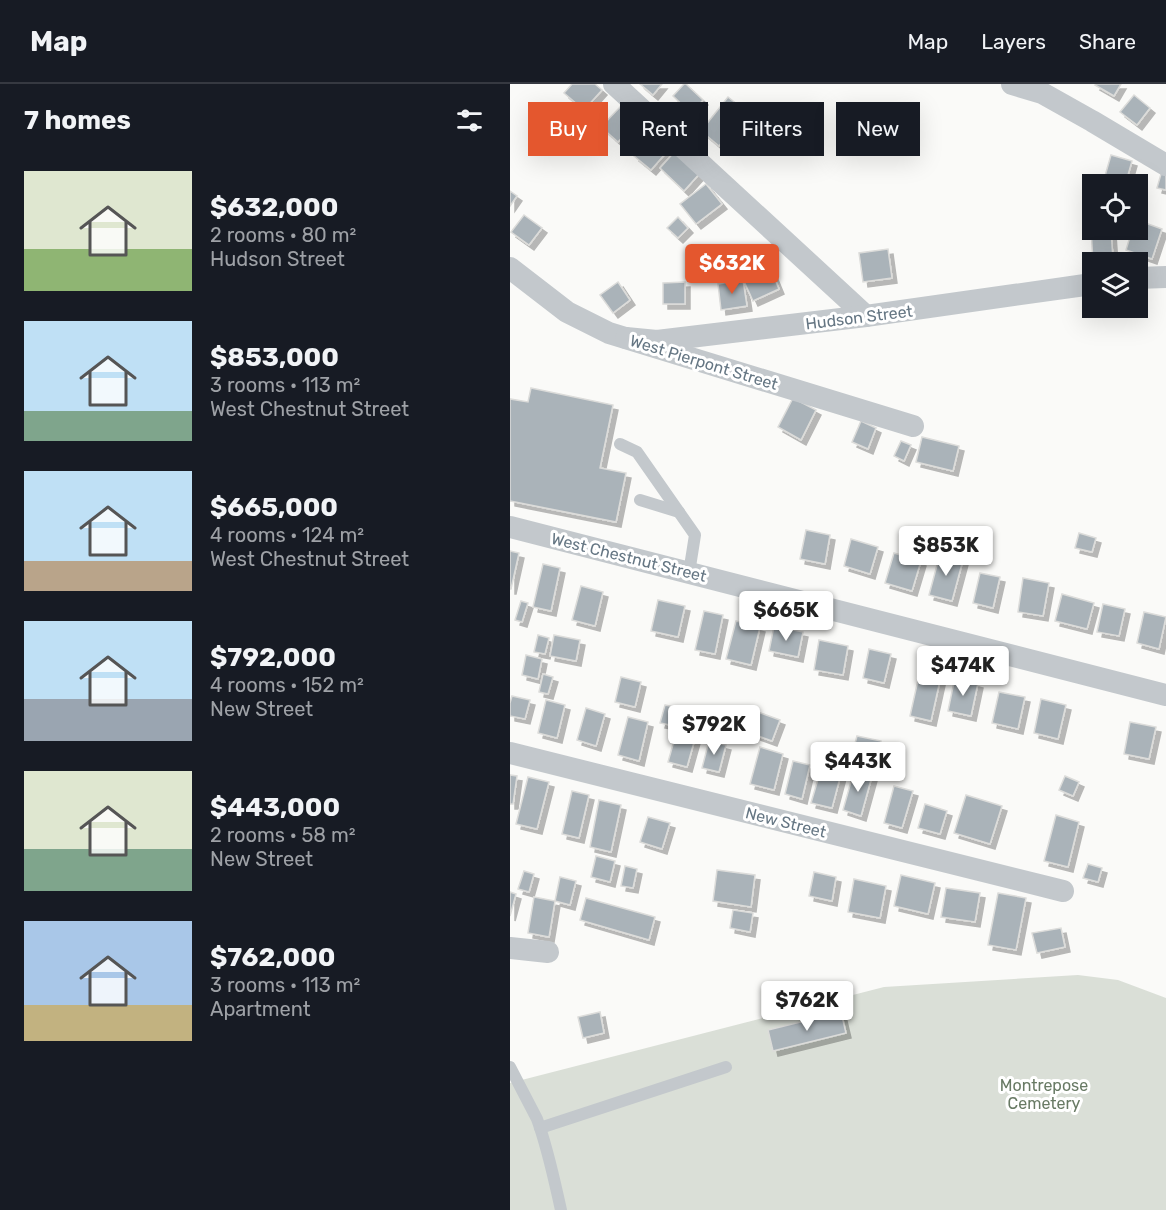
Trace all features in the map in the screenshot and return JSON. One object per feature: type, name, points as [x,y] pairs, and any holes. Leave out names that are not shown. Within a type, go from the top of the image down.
[{"type":"street","points":[[614,84],[866,316]]},
{"type":"street","points":[[1012,84],[1042,93],[1166,165]]},
{"type":"street","points":[[1148,278],[1166,277]]},
{"type":"street","name":"West Pierpont Street","points":[[515,280],[567,312],[609,333],[914,426]]},
{"type":"street","name":"Hudson Street","points":[[626,338],[657,341],[866,316],[1082,286]]},
{"type":"street","name":"West Chestnut Street","points":[[510,527],[1166,695]]},
{"type":"street","name":"New Street","points":[[510,753],[1063,891]]},
{"type":"street","points":[[510,948],[548,952]]},
{"type":"lane","points":[[620,444],[637,452],[695,534],[688,573]]},
{"type":"lane","points":[[640,500],[679,512]]},
{"type":"lane","points":[[510,1067],[540,1128],[549,1153],[561,1210]]},
{"type":"lane","points":[[540,1128],[726,1067]]},
{"type":"green space","name":"Montrepose Cemetery","points":[[1078,975],[1118,980],[1166,998],[1166,1210],[510,1210],[510,1083],[884,987]]},
{"type":"building","points":[[572,84],[595,84],[602,90],[591,102],[575,102],[564,93]]},
{"type":"building","points":[[640,84],[662,84],[653,95]]},
{"type":"building","points":[[686,84],[703,100],[701,102],[679,102],[673,96]]},
{"type":"building","points":[[1096,84],[1121,84],[1114,96]]},
{"type":"building","points":[[1134,95],[1150,108],[1137,125],[1120,112]]},
{"type":"building","points":[[728,97],[734,102],[724,102]]},
{"type":"building","points":[[620,107],[620,140],[618,142],[608,133],[608,120]]},
{"type":"building","points":[[720,107],[719,146],[708,137],[708,122]]},
{"type":"building","points":[[1111,155],[1132,161],[1128,174],[1106,174]]},
{"type":"building","points":[[634,156],[663,156],[651,170]]},
{"type":"building","points":[[671,156],[684,156],[701,172],[684,191],[660,168]]},
{"type":"building","points":[[1161,174],[1166,175],[1166,190],[1157,188]]},
{"type":"building","points":[[706,184],[722,204],[696,224],[680,204]]},
{"type":"building","points":[[510,191],[517,196],[510,206]]},
{"type":"building","points":[[524,215],[542,228],[529,245],[511,232]]},
{"type":"building","points":[[678,217],[688,228],[678,238],[667,228]]},
{"type":"building","points":[[1148,224],[1162,229],[1152,259],[1148,258],[1148,252],[1126,250],[1129,240],[1148,240]]},
{"type":"building","points":[[1092,240],[1112,240],[1113,252],[1092,252]]},
{"type":"building","points":[[888,249],[892,278],[863,282],[859,253]]},
{"type":"building","points":[[769,265],[779,289],[753,301],[742,277]]},
{"type":"building","points":[[743,280],[747,306],[721,310],[718,284]]},
{"type":"building","points":[[618,282],[630,300],[613,313],[600,295]]},
{"type":"building","points":[[685,282],[685,304],[663,304],[663,283]]},
{"type":"building","points":[[531,388],[613,405],[600,468],[626,473],[616,522],[510,501],[510,399],[528,402]]},
{"type":"building","points":[[793,398],[816,410],[801,440],[778,427]]},
{"type":"building","points":[[861,421],[876,428],[868,449],[852,442]]},
{"type":"building","points":[[922,437],[959,446],[953,471],[916,462]]},
{"type":"building","points":[[901,441],[911,445],[904,461],[894,456]]},
{"type":"building","points":[[806,530],[830,535],[825,564],[800,559]]},
{"type":"building","points":[[1079,533],[1096,538],[1092,552],[1075,548]]},
{"type":"building","points":[[851,539],[878,547],[870,574],[844,566]]},
{"type":"building","points":[[510,551],[519,553],[511,589],[510,589]]},
{"type":"building","points":[[894,553],[921,561],[912,591],[885,583]]},
{"type":"building","points":[[940,554],[963,560],[952,601],[929,595]]},
{"type":"building","points":[[543,564],[560,568],[551,611],[533,607]]},
{"type":"building","points":[[980,573],[1000,577],[993,608],[973,603]]},
{"type":"building","points":[[1023,578],[1049,583],[1043,616],[1018,612]]},
{"type":"building","points":[[581,586],[603,592],[595,626],[572,620]]},
{"type":"building","points":[[1062,594],[1094,603],[1087,629],[1055,621]]},
{"type":"building","points":[[658,600],[685,606],[678,637],[651,631]]},
{"type":"building","points":[[521,601],[528,603],[522,622],[515,620]]},
{"type":"building","points":[[1103,604],[1125,609],[1119,636],[1097,632]]},
{"type":"building","points":[[704,611],[723,615],[715,654],[695,650]]},
{"type":"building","points":[[1144,612],[1166,617],[1159,649],[1137,643]]},
{"type":"building","points":[[736,621],[760,627],[751,665],[726,659]]},
{"type":"building","points":[[774,626],[803,632],[798,657],[769,651]]},
{"type":"building","points":[[538,635],[549,638],[545,654],[534,652]]},
{"type":"building","points":[[554,635],[580,640],[576,661],[550,656]]},
{"type":"building","points":[[819,640],[848,646],[843,675],[814,670]]},
{"type":"building","points":[[869,649],[891,654],[884,683],[863,678]]},
{"type":"building","points":[[526,655],[542,659],[538,679],[522,675]]},
{"type":"building","points":[[920,671],[941,676],[931,721],[910,716]]},
{"type":"building","points":[[543,674],[553,677],[548,694],[539,692]]},
{"type":"building","points":[[621,677],[641,682],[635,707],[615,702]]},
{"type":"building","points":[[955,677],[978,683],[971,716],[948,711]]},
{"type":"building","points":[[999,692],[1025,697],[1018,729],[992,723]]},
{"type":"building","points":[[512,696],[530,700],[525,719],[510,716]]},
{"type":"building","points":[[1041,699],[1066,705],[1058,739],[1034,733]]},
{"type":"building","points":[[546,700],[565,705],[557,738],[538,733]]},
{"type":"building","points":[[665,705],[675,707],[670,725],[660,723]]},
{"type":"building","points":[[734,706],[750,709],[746,728],[730,725]]},
{"type":"building","points":[[586,708],[605,714],[596,746],[577,740]]},
{"type":"building","points":[[758,712],[780,720],[772,741],[750,733]]},
{"type":"building","points":[[628,717],[648,722],[639,761],[618,755]]},
{"type":"building","points":[[1130,722],[1156,727],[1149,759],[1124,754]]},
{"type":"building","points":[[677,730],[696,735],[687,767],[668,762]]},
{"type":"building","points":[[857,736],[881,741],[877,757],[853,751]]},
{"type":"building","points":[[709,741],[726,745],[719,772],[702,768]]},
{"type":"building","points":[[760,747],[783,754],[774,790],[750,784]]},
{"type":"building","points":[[793,761],[810,765],[802,799],[785,794]]},
{"type":"building","points":[[821,769],[841,774],[832,808],[811,803]]},
{"type":"building","points":[[854,771],[872,776],[861,816],[843,810]]},
{"type":"building","points":[[510,775],[517,776],[513,804],[510,804]]},
{"type":"building","points":[[1065,776],[1079,782],[1073,796],[1059,790]]},
{"type":"building","points":[[528,777],[549,782],[537,829],[516,824]]},
{"type":"building","points":[[894,786],[913,791],[902,828],[884,823]]},
{"type":"building","points":[[572,791],[589,795],[579,838],[562,834]]},
{"type":"building","points":[[966,795],[1002,806],[990,844],[954,833]]},
{"type":"building","points":[[599,800],[621,805],[611,852],[590,847]]},
{"type":"building","points":[[925,804],[947,811],[940,834],[918,828]]},
{"type":"building","points":[[1056,815],[1079,822],[1068,867],[1044,861]]},
{"type":"building","points":[[648,817],[670,823],[662,849],[640,842]]},
{"type":"building","points":[[596,856],[615,861],[610,882],[591,877]]},
{"type":"building","points":[[1088,864],[1102,868],[1098,882],[1083,878]]},
{"type":"building","points":[[625,866],[637,869],[633,888],[621,886]]},
{"type":"building","points":[[717,870],[755,875],[751,907],[713,901]]},
{"type":"building","points":[[524,871],[534,874],[529,892],[518,889]]},
{"type":"building","points":[[814,872],[836,877],[832,901],[809,896]]},
{"type":"building","points":[[901,875],[935,883],[928,914],[894,906]]},
{"type":"building","points":[[560,877],[576,881],[570,905],[555,901]]},
{"type":"building","points":[[854,879],[886,886],[880,918],[848,912]]},
{"type":"building","points":[[946,888],[980,893],[975,922],[941,917]]},
{"type":"building","points":[[510,892],[516,894],[510,916]]},
{"type":"building","points":[[998,893],[1026,898],[1016,950],[988,945]]},
{"type":"building","points":[[534,897],[555,901],[549,937],[528,933]]},
{"type":"building","points":[[586,898],[655,917],[649,940],[580,920]]},
{"type":"building","points":[[733,910],[753,913],[750,932],[730,928]]},
{"type":"building","points":[[1061,928],[1065,947],[1037,953],[1032,933]]},
{"type":"building","points":[[600,1012],[604,1033],[583,1038],[578,1017]]},
{"type":"building","points":[[841,1012],[846,1033],[773,1051],[768,1030]]}]
